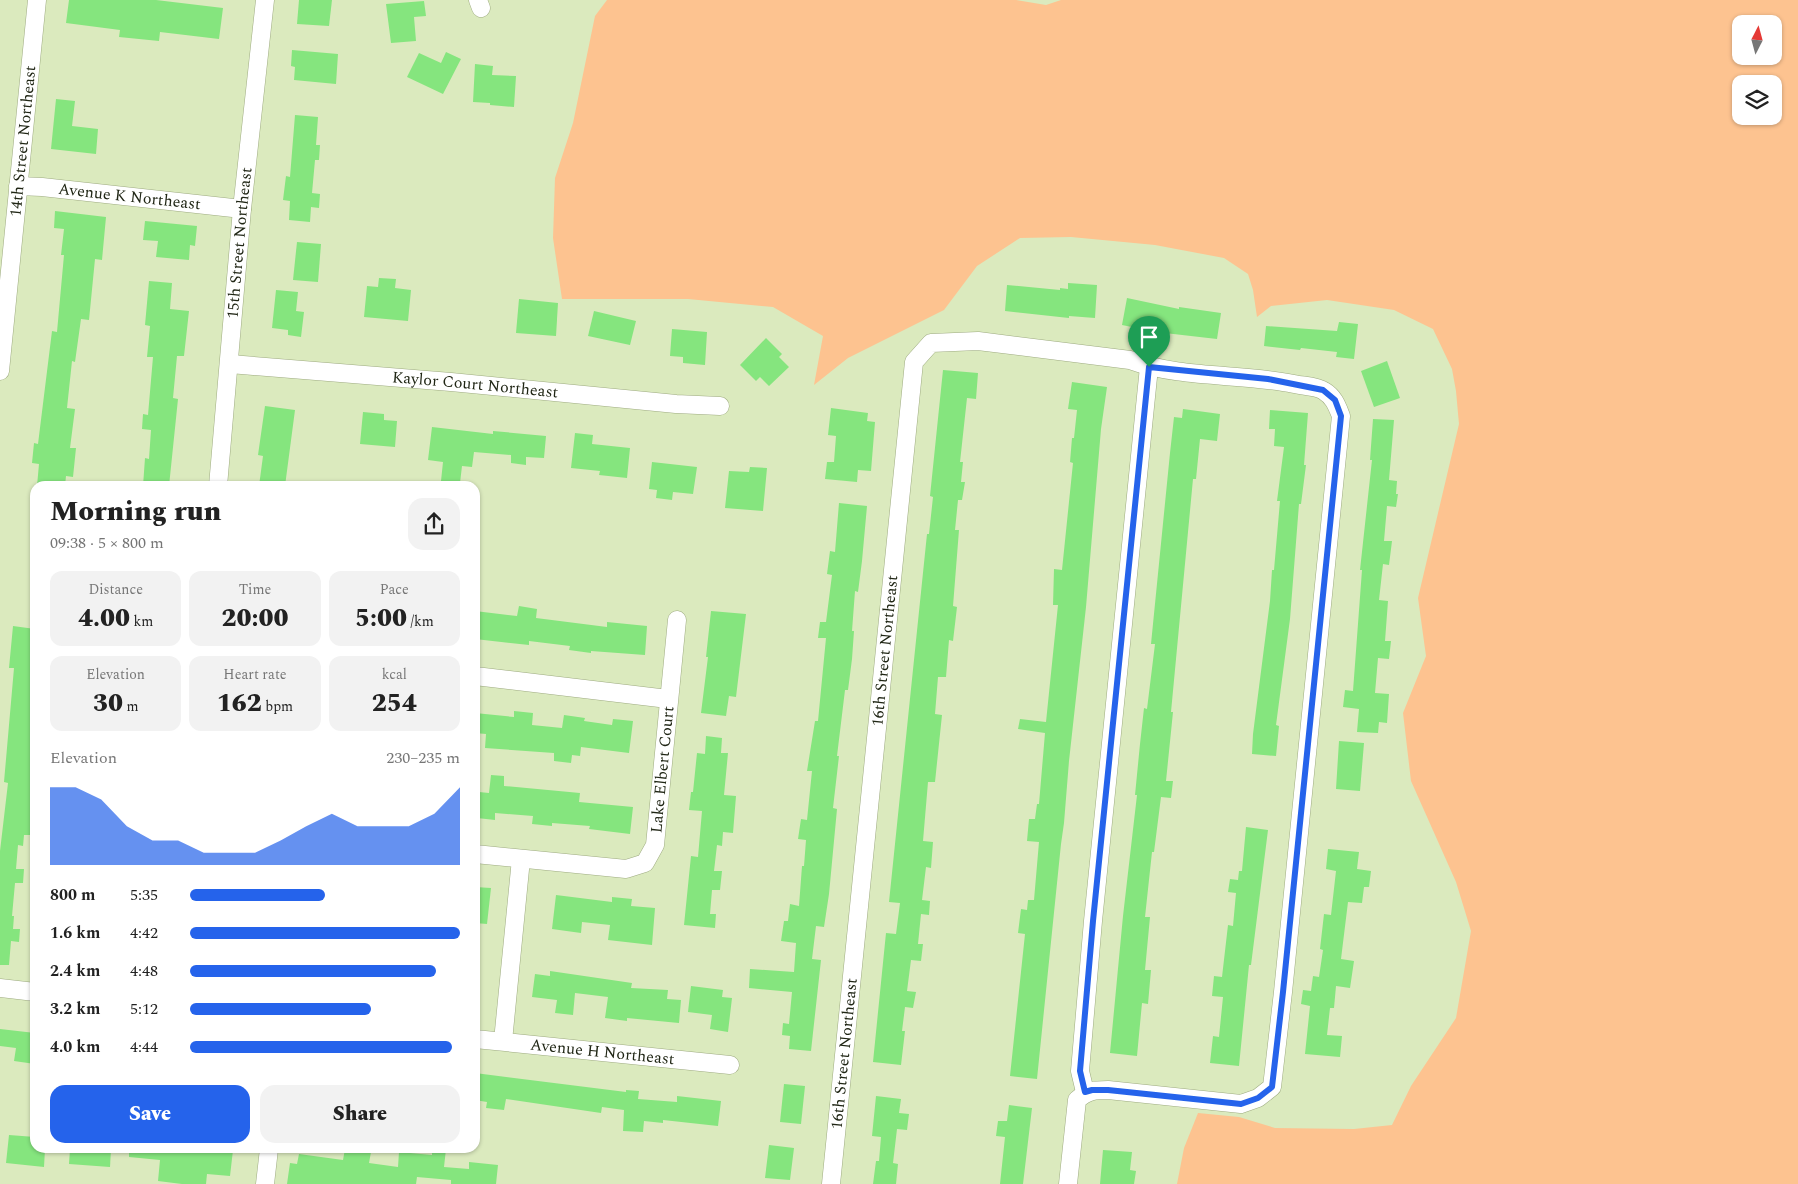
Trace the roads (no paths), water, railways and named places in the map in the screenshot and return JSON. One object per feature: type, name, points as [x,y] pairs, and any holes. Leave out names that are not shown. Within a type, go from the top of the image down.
[{"type":"street","name":"14th Street Northeast","points":[[0,371],[37,0]]},
{"type":"street","name":"15th Street Northeast","points":[[218,481],[242,209],[266,0]]},
{"type":"street","name":"Avenue K Northeast","points":[[18,186],[242,209]]},
{"type":"street","name":"16th Street Northeast","points":[[831,1184],[914,362],[931,343],[978,341],[1130,360],[1149,367],[1268,379],[1323,390],[1335,400],[1341,416],[1272,1087],[1258,1098],[1241,1104],[1108,1090],[1085,1092]]},
{"type":"street","name":"Kaylor Court Northeast","points":[[230,364],[452,382],[676,404],[720,406]]},
{"type":"street","points":[[1068,1184],[1078,1100],[1085,1092],[1080,1071],[1092,930],[1149,367]]},
{"type":"street","name":"Lake Elbert Court","points":[[480,855],[626,869],[645,863],[655,845],[677,620]]},
{"type":"street","name":"Lake Elbert Court","points":[[480,677],[668,699]]},
{"type":"street","points":[[502,1041],[521,859]]},
{"type":"street","points":[[0,988],[30,991]]},
{"type":"street","name":"Avenue H Northeast","points":[[480,1039],[730,1065]]},
{"type":"street","points":[[265,1184],[269,1153]]}]
